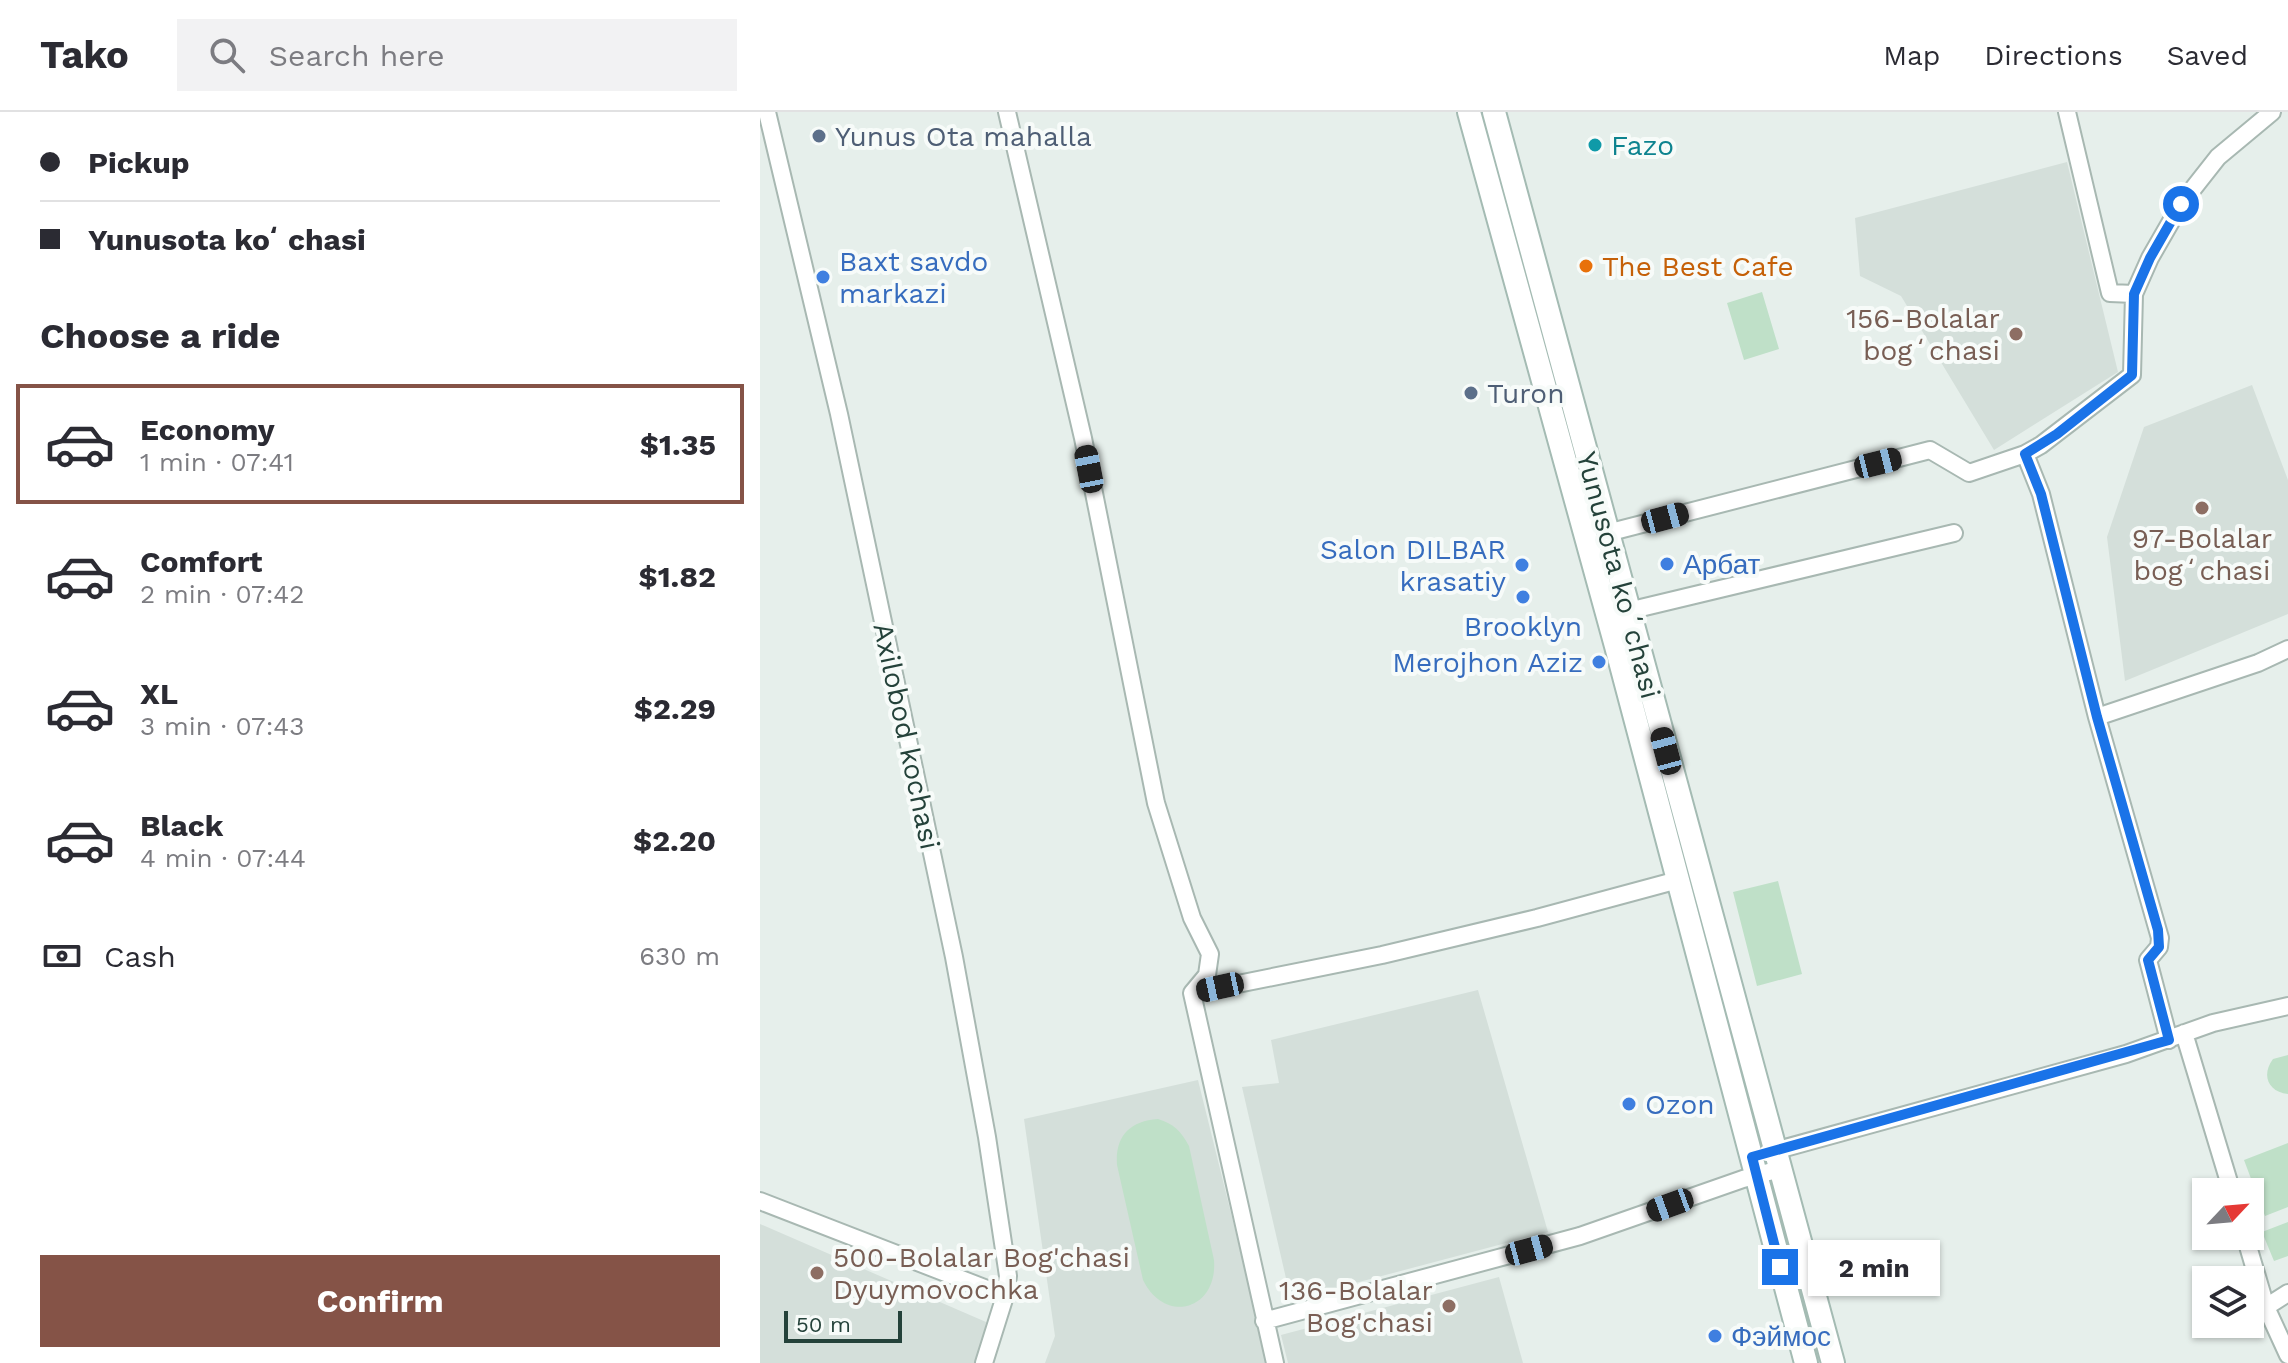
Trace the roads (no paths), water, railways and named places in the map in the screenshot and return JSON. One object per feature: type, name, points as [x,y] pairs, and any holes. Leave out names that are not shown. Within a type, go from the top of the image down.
[{"type":"main road","name":"Yunusota koʻchasi","points":[[1469,112],[1806,1363]]},
{"type":"main road","name":"Yunusota koʻchasi","points":[[1494,112],[1833,1363]]},
{"type":"street","name":"Axilobod kochasi","points":[[767,112],[839,414],[954,957],[1007,1257],[1005,1296],[984,1363]]},
{"type":"street","points":[[1007,112],[1083,438],[1156,803],[1192,918],[1210,954],[1211,965],[1207,975],[1192,993]]},
{"type":"street","points":[[2067,112],[2110,293],[2134,294]]},
{"type":"street","points":[[1607,533],[1930,450],[1969,473],[2025,454],[2057,434],[2132,375],[2134,294],[2150,258],[2181,204],[2232,142],[2272,112]]},
{"type":"street","points":[[2025,454],[2041,494],[2097,717],[2160,938],[2159,947],[2148,960],[2227,1178]]},
{"type":"street","points":[[1628,611],[1954,533]]},
{"type":"street","points":[[2097,717],[2258,663],[2288,649]]},
{"type":"street","points":[[1192,993],[1382,955],[1678,880]]},
{"type":"street","points":[[1192,993],[1275,1363]]},
{"type":"street","points":[[1264,1321],[1580,1236],[1754,1166],[2213,1023],[2288,1006]]},
{"type":"street","points":[[760,1201],[1005,1296]]},
{"type":"street","points":[[2249,1250],[2266,1307],[2288,1355]]},
{"type":"street","points":[[2266,1307],[2288,1293]]},
{"type":"place","name":"Yunus Ota mahalla","points":[[819,136]]},
{"type":"place","name":"Fazo","points":[[1595,145]]},
{"type":"place","name":"The Best Cafe","points":[[1586,266]]},
{"type":"place","name":"Baxt savdo markazi","points":[[823,277]]},
{"type":"place","name":"156-Bolalar bogʻchasi","points":[[2016,334]]},
{"type":"place","name":"Turon","points":[[1471,393]]},
{"type":"place","name":"97-Bolalar bogʻchasi","points":[[2202,508]]},
{"type":"place","name":"Арбат","points":[[1667,564]]},
{"type":"place","name":"Salon DILBAR krasatiy","points":[[1522,565]]},
{"type":"place","name":"Brooklyn","points":[[1523,597]]},
{"type":"place","name":"Merojhon Aziz","points":[[1599,662]]},
{"type":"place","name":"Ozon","points":[[1629,1104]]},
{"type":"place","name":"500-Bolalar Bog'chasi Dyuymovochka","points":[[817,1273]]},
{"type":"place","name":"136-Bolalar Bog'chasi","points":[[1449,1306]]},
{"type":"place","name":"Фэймос","points":[[1715,1336]]}]
